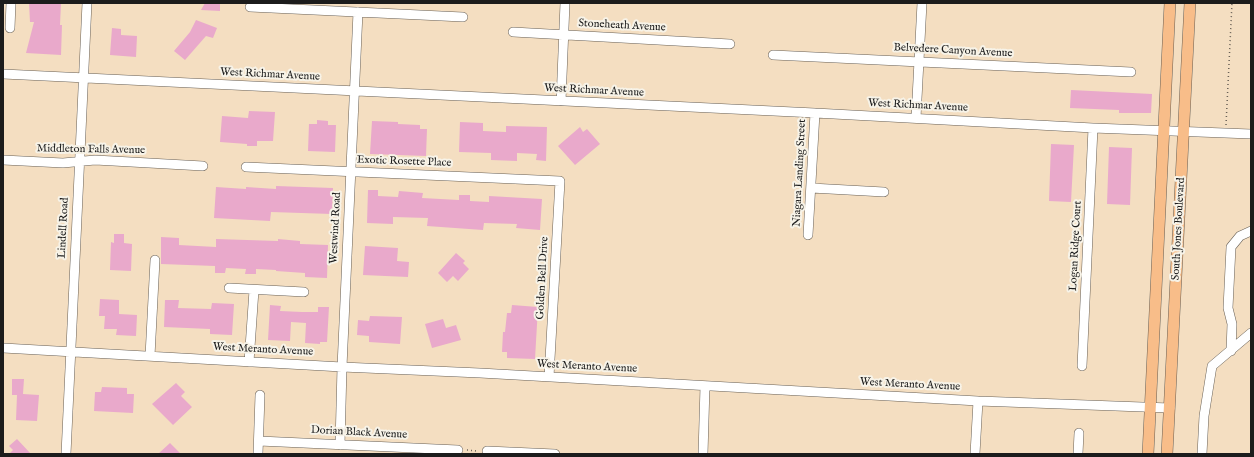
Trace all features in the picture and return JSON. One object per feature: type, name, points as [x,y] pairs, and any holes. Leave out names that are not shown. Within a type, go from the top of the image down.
[{"type":"main road","name":"South Jones Boulevard","points":[[1148,454],[1170,3]]},
{"type":"main road","name":"South Jones Boulevard","points":[[1167,454],[1190,3]]},
{"type":"street","points":[[10,28],[11,3]]},
{"type":"street","name":"Lindell Road","points":[[66,454],[87,3]]},
{"type":"street","points":[[561,101],[565,3]]},
{"type":"street","points":[[916,118],[922,3]]},
{"type":"street","points":[[250,7],[278,6],[463,18]]},
{"type":"street","name":"Westwind Road","points":[[340,445],[342,367],[358,12]]},
{"type":"street","name":"Stoneheath Avenue","points":[[512,32],[730,44]]},
{"type":"street","name":"Belvedere Canyon Avenue","points":[[773,55],[1132,72]]},
{"type":"street","name":"West Richmar Avenue","points":[[3,74],[916,118],[1093,128],[1251,134]]},
{"type":"street","name":"Niagara Landing Street","points":[[808,235],[815,113]]},
{"type":"street","name":"Logan Ridge Court","points":[[1082,366],[1093,128]]},
{"type":"street","name":"Middleton Falls Avenue","points":[[3,160],[62,164],[95,160],[203,166]]},
{"type":"street","name":"Exotic Rosette Place","points":[[246,167],[560,181]]},
{"type":"street","name":"Golden Bell Drive","points":[[549,377],[560,181]]},
{"type":"street","points":[[811,188],[884,192]]},
{"type":"street","points":[[1231,351],[1232,324],[1228,308],[1231,247],[1240,236],[1251,231]]},
{"type":"street","points":[[150,356],[155,260]]},
{"type":"street","points":[[229,288],[304,292]]},
{"type":"street","points":[[249,362],[254,290]]},
{"type":"street","points":[[1202,454],[1204,416],[1212,366],[1251,333]]},
{"type":"street","name":"West Meranto Avenue","points":[[3,348],[978,401],[1170,408]]},
{"type":"street","points":[[703,454],[705,386]]},
{"type":"street","points":[[258,454],[260,396]]},
{"type":"street","points":[[975,454],[978,401]]},
{"type":"street","points":[[1078,454],[1079,433]]},
{"type":"street","name":"Dorian Black Avenue","points":[[259,441],[458,450]]},
{"type":"street","points":[[487,451],[505,453],[555,454]]},
{"type":"path","points":[[1226,133],[1232,3]]},
{"type":"path","points":[[458,450],[487,451]]},
{"type":"building","points":[[29,3],[61,3],[61,55],[26,53],[34,22],[30,22]]},
{"type":"building","points":[[205,3],[220,3],[220,11],[201,10]]},
{"type":"building","points":[[196,20],[217,28],[213,38],[206,36],[185,60],[174,51],[190,32]]},
{"type":"building","points":[[112,28],[121,29],[121,35],[137,36],[136,57],[110,55]]},
{"type":"building","points":[[1071,90],[1152,94],[1151,113],[1119,113],[1119,110],[1070,108]]},
{"type":"building","points":[[249,111],[275,112],[273,141],[257,141],[257,146],[220,142],[222,116],[248,118]]},
{"type":"building","points":[[317,120],[328,121],[328,125],[336,125],[335,152],[308,151],[309,124],[317,124]]},
{"type":"building","points":[[372,121],[420,125],[420,129],[427,129],[426,156],[370,154]]},
{"type":"building","points":[[460,122],[483,123],[483,131],[506,132],[506,126],[547,127],[546,161],[536,160],[537,154],[517,153],[517,161],[491,160],[491,153],[459,152]]},
{"type":"building","points":[[580,127],[583,132],[587,129],[600,144],[575,165],[558,146]]},
{"type":"building","points":[[1051,144],[1074,145],[1071,202],[1049,201]]},
{"type":"building","points":[[1109,147],[1132,148],[1130,205],[1107,204]]},
{"type":"building","points":[[276,186],[333,188],[332,214],[271,212],[270,221],[214,218],[216,187],[276,189]]},
{"type":"building","points":[[368,190],[378,190],[378,196],[398,197],[399,191],[423,193],[422,198],[459,200],[459,195],[470,195],[470,201],[489,202],[489,196],[542,199],[540,230],[516,228],[517,224],[484,223],[483,230],[427,226],[428,218],[393,217],[393,224],[367,223]]},
{"type":"building","points":[[114,234],[124,234],[124,243],[132,244],[131,271],[110,270],[111,242],[114,243]]},
{"type":"building","points":[[161,237],[179,238],[179,245],[216,247],[216,239],[278,241],[278,239],[300,241],[300,244],[328,245],[327,278],[305,277],[305,273],[256,269],[256,274],[245,274],[246,269],[226,268],[225,273],[215,273],[215,266],[161,264]]},
{"type":"building","points":[[365,246],[398,248],[397,261],[409,262],[408,277],[363,275]]},
{"type":"building","points":[[456,253],[465,261],[463,263],[469,269],[458,281],[453,276],[447,282],[438,273]]},
{"type":"building","points":[[100,299],[119,300],[119,314],[137,315],[136,336],[116,335],[117,329],[104,329],[105,316],[99,316]]},
{"type":"building","points":[[165,300],[179,300],[178,308],[211,309],[212,303],[234,304],[232,335],[210,334],[210,329],[164,327]]},
{"type":"building","points":[[270,305],[281,306],[280,311],[302,312],[318,312],[318,307],[329,307],[327,342],[320,342],[320,344],[305,343],[306,323],[291,322],[290,341],[268,340]]},
{"type":"building","points":[[512,305],[538,307],[535,359],[507,358],[507,352],[502,352],[503,332],[505,332],[507,313],[511,313]]},
{"type":"building","points":[[370,316],[402,317],[400,344],[369,342],[369,336],[357,335],[358,320],[369,321]]},
{"type":"building","points":[[443,319],[446,328],[456,325],[461,340],[432,348],[425,324]]},
{"type":"building","points":[[12,379],[24,379],[23,394],[39,395],[37,421],[16,420],[17,395],[12,395]]},
{"type":"building","points":[[176,383],[185,392],[181,396],[192,407],[173,425],[152,404]]},
{"type":"building","points":[[102,387],[127,388],[127,394],[134,394],[133,413],[94,411],[95,392],[101,392]]},
{"type":"building","points":[[17,439],[31,454],[9,454],[13,450],[9,446]]},
{"type":"building","points":[[170,443],[181,454],[158,454]]}]
